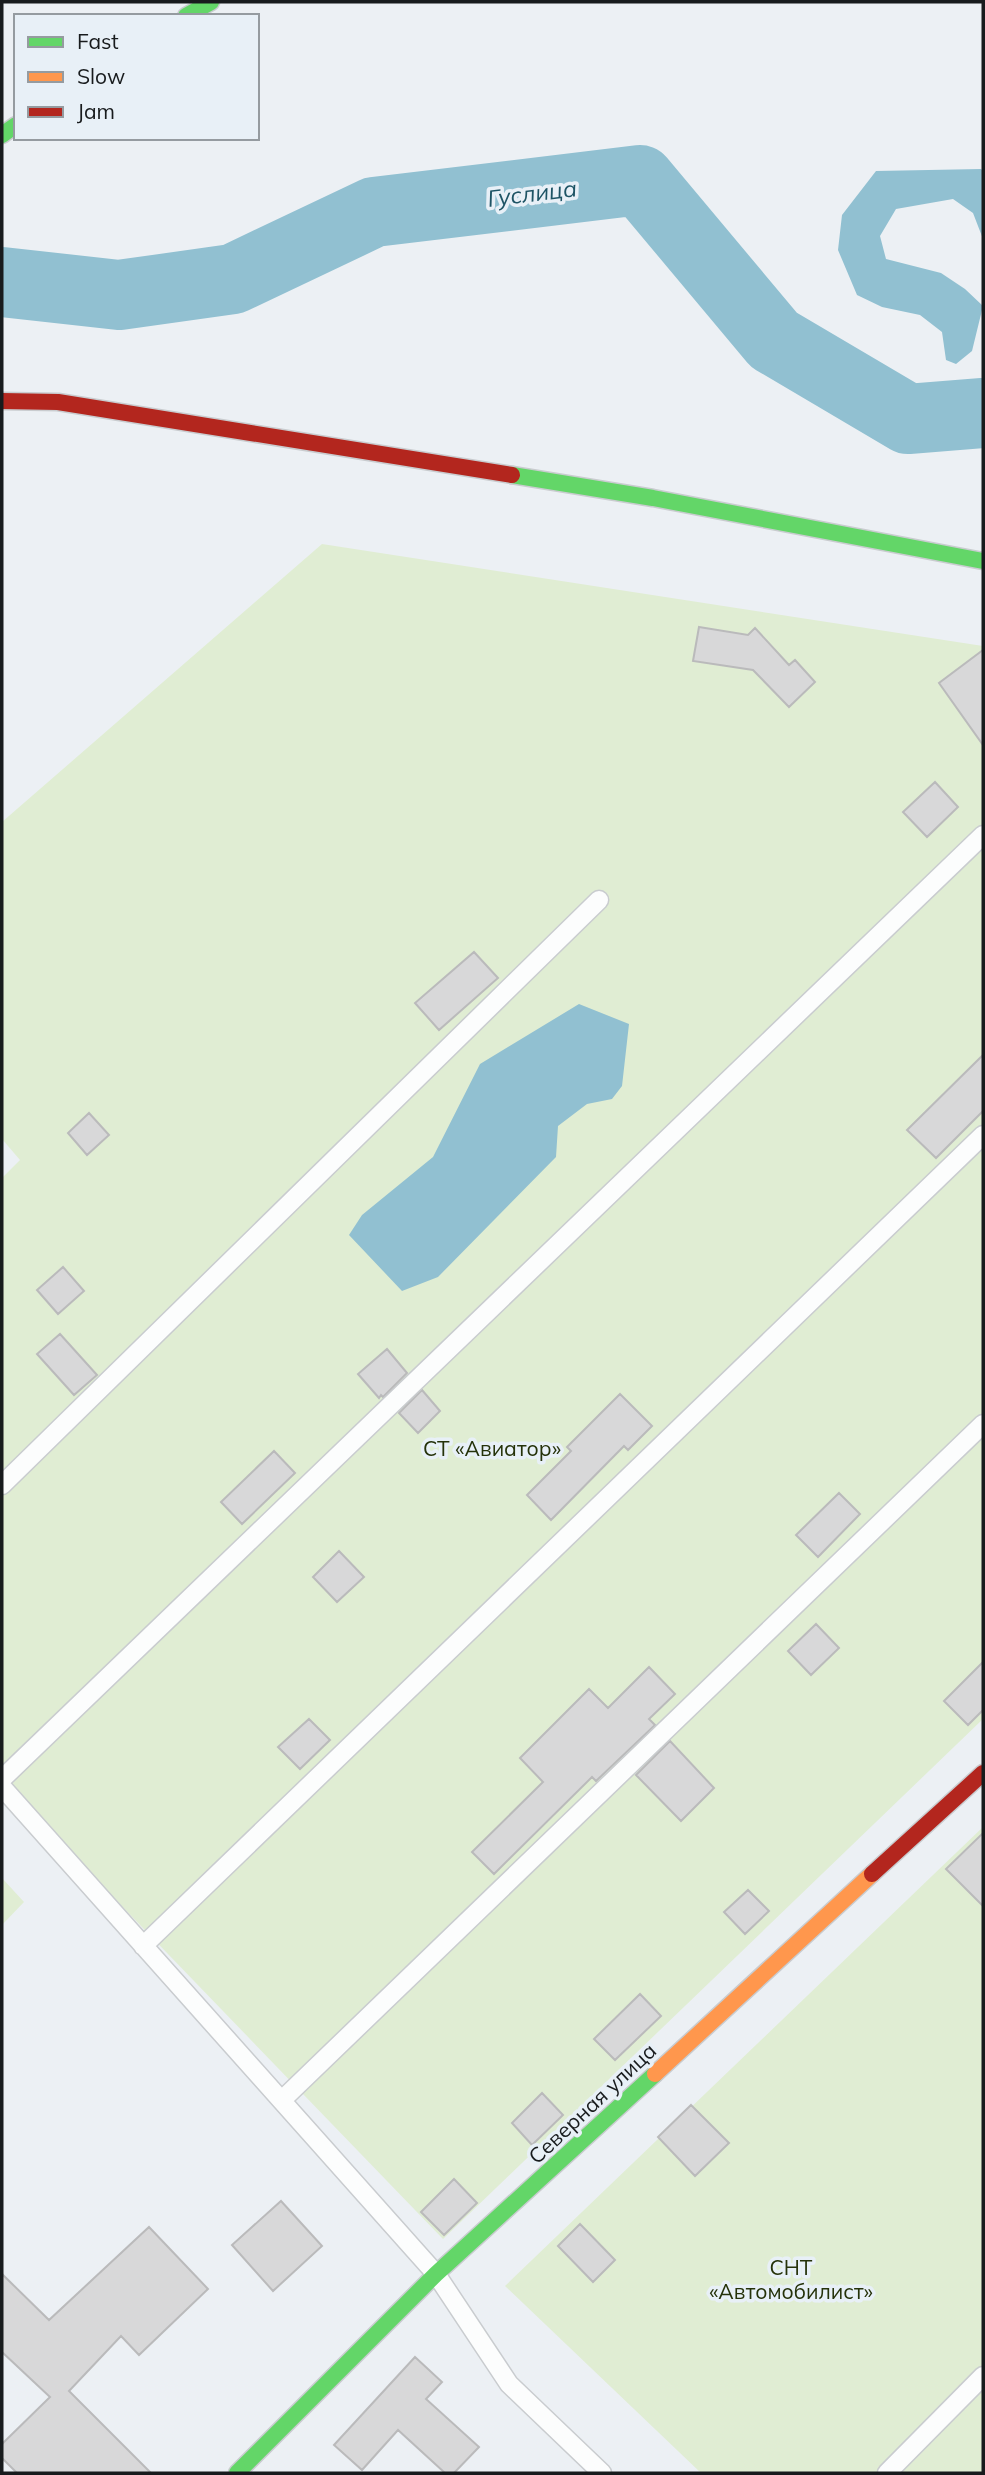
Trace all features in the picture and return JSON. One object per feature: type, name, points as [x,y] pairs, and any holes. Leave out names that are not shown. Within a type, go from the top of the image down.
[{"type":"street","points":[[190,14],[211,2]]},
{"type":"street","points":[[2,401],[58,402],[653,498],[983,561]]},
{"type":"street","name":"Северная улица","points":[[237,2473],[436,2274],[983,1773]]},
{"type":"lane","points":[[2,1779],[983,835]]},
{"type":"lane","points":[[2,1485],[599,900]]},
{"type":"lane","points":[[143,1946],[983,1135]]},
{"type":"lane","points":[[282,2100],[983,1424]]},
{"type":"lane","points":[[2,1787],[436,2274],[509,2384],[602,2473]]},
{"type":"lane","points":[[887,2473],[983,2376]]},
{"type":"green space","name":"СТ «Авиатор»","points":[[322,544],[983,646],[983,1719],[443,2239],[2,1782],[2,1178],[20,1160],[2,1139],[2,822]]},
{"type":"green space","name":"СНТ «Автомобилист»","points":[[983,1827],[983,2473],[701,2473],[505,2286]]},
{"type":"green space","points":[[2,1878],[24,1902],[2,1925]]},
{"type":"water","points":[[981,169],[983,239],[973,213],[953,199],[896,209],[880,236],[886,259],[941,273],[965,289],[983,306],[972,351],[956,364],[946,360],[942,332],[920,315],[882,307],[857,295],[838,250],[842,215],[876,171]]},
{"type":"water","points":[[579,1004],[629,1024],[622,1086],[612,1099],[587,1104],[558,1126],[556,1157],[438,1277],[402,1291],[349,1235],[362,1215],[433,1157],[480,1064]]},
{"type":"building","points":[[699,627],[748,635],[755,628],[789,665],[795,660],[815,682],[789,707],[753,670],[693,661]]},
{"type":"building","points":[[983,650],[983,745],[939,683]]},
{"type":"building","points":[[935,782],[958,807],[927,837],[903,812]]},
{"type":"building","points":[[474,952],[498,978],[439,1030],[415,1003]]},
{"type":"building","points":[[983,1055],[983,1111],[936,1158],[907,1130]]},
{"type":"building","points":[[89,1113],[109,1135],[87,1155],[68,1133]]},
{"type":"building","points":[[63,1267],[84,1291],[58,1314],[37,1290]]},
{"type":"building","points":[[60,1334],[97,1375],[74,1395],[37,1354]]},
{"type":"building","points":[[387,1349],[407,1373],[379,1398],[358,1374]]},
{"type":"building","points":[[422,1390],[440,1411],[418,1433],[399,1413]]},
{"type":"building","points":[[620,1394],[652,1426],[628,1450],[624,1446],[551,1520],[527,1495],[571,1451],[567,1447]]},
{"type":"building","points":[[274,1451],[295,1473],[242,1524],[221,1502]]},
{"type":"building","points":[[839,1493],[860,1514],[818,1557],[796,1535]]},
{"type":"building","points":[[339,1551],[364,1577],[337,1602],[313,1577]]},
{"type":"building","points":[[816,1624],[839,1648],[811,1675],[788,1651]]},
{"type":"building","points":[[983,1662],[983,1710],[968,1725],[944,1701]]},
{"type":"building","points":[[649,1667],[675,1694],[649,1719],[655,1725],[596,1781],[592,1777],[494,1874],[472,1852],[543,1782],[520,1758],[589,1689],[608,1708]]},
{"type":"building","points":[[309,1719],[330,1740],[300,1769],[278,1747]]},
{"type":"building","points":[[670,1741],[714,1788],[681,1821],[636,1775]]},
{"type":"building","points":[[983,1833],[983,1906],[946,1869]]},
{"type":"building","points":[[748,1890],[769,1911],[745,1934],[724,1912]]},
{"type":"building","points":[[640,1994],[661,2016],[615,2060],[594,2039]]},
{"type":"building","points":[[542,2093],[563,2115],[532,2145],[512,2123]]},
{"type":"building","points":[[691,2105],[729,2143],[695,2176],[658,2137]]},
{"type":"building","points":[[454,2179],[477,2203],[444,2235],[421,2212]]},
{"type":"building","points":[[281,2201],[322,2246],[273,2291],[232,2245]]},
{"type":"building","points":[[580,2224],[615,2260],[593,2282],[558,2246]]},
{"type":"building","points":[[149,2227],[208,2289],[139,2355],[121,2336],[69,2391],[151,2473],[17,2473],[2,2458],[2,2444],[50,2397],[2,2352],[2,2274],[49,2320]]},
{"type":"building","points":[[415,2357],[442,2382],[426,2399],[479,2447],[454,2473],[445,2473],[398,2430],[362,2470],[334,2445]]},
{"type":"waterway","name":"Гуслица","points":[[2,282],[119,295],[233,279],[374,212],[640,180],[774,340],[908,419],[983,413]]},
{"type":"traffic: fast","points":[[190,14],[211,2]]},
{"type":"traffic: fast","points":[[2,135],[14,126]]},
{"type":"traffic: fast","points":[[512,475],[653,498],[983,561]]},
{"type":"traffic: fast","points":[[237,2473],[436,2274],[655,2074]]},
{"type":"traffic: slow","points":[[655,2074],[872,1874]]},
{"type":"traffic: jam","points":[[2,401],[58,402],[512,475]]},
{"type":"traffic: jam","points":[[872,1874],[983,1773]]}]
